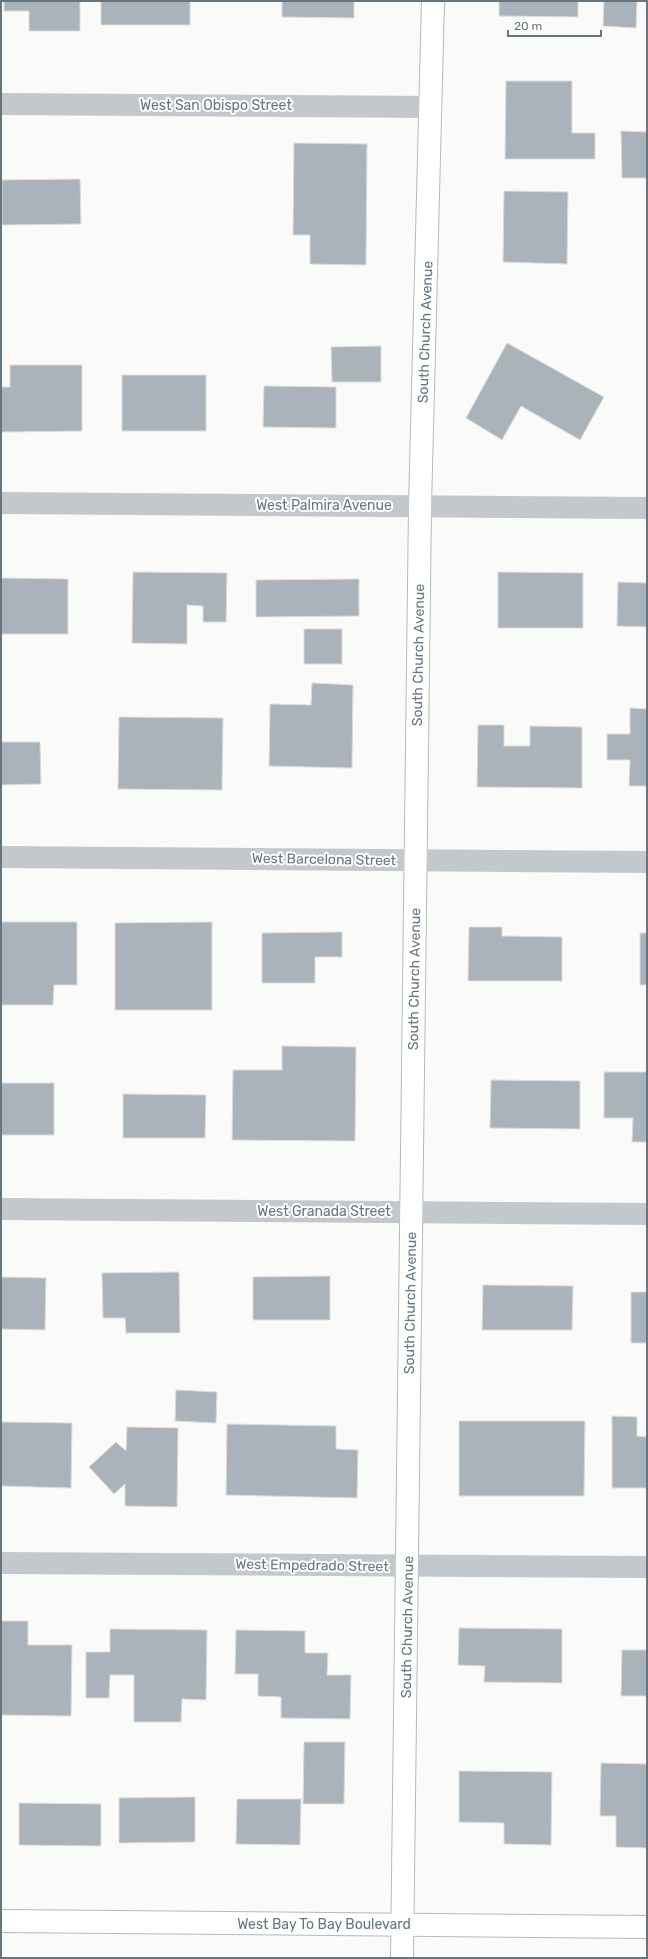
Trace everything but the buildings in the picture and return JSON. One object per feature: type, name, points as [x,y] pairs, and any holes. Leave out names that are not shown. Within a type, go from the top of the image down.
[{"type":"street","name":"South Church Avenue","points":[[402,1958],[420,506],[431,107],[432,1]]},
{"type":"street","name":"West San Obispo Street","points":[[1,104],[431,107]]},
{"type":"street","name":"West Palmira Avenue","points":[[1,503],[647,508]]},
{"type":"street","name":"West Barcelona Street","points":[[1,857],[647,862]]},
{"type":"street","name":"West Granada Street","points":[[1,1209],[647,1214]]},
{"type":"street","name":"West Empedrado Street","points":[[1,1563],[647,1567]]},
{"type":"street","name":"West Bay To Bay Boulevard","points":[[1,1922],[647,1927]]}]
